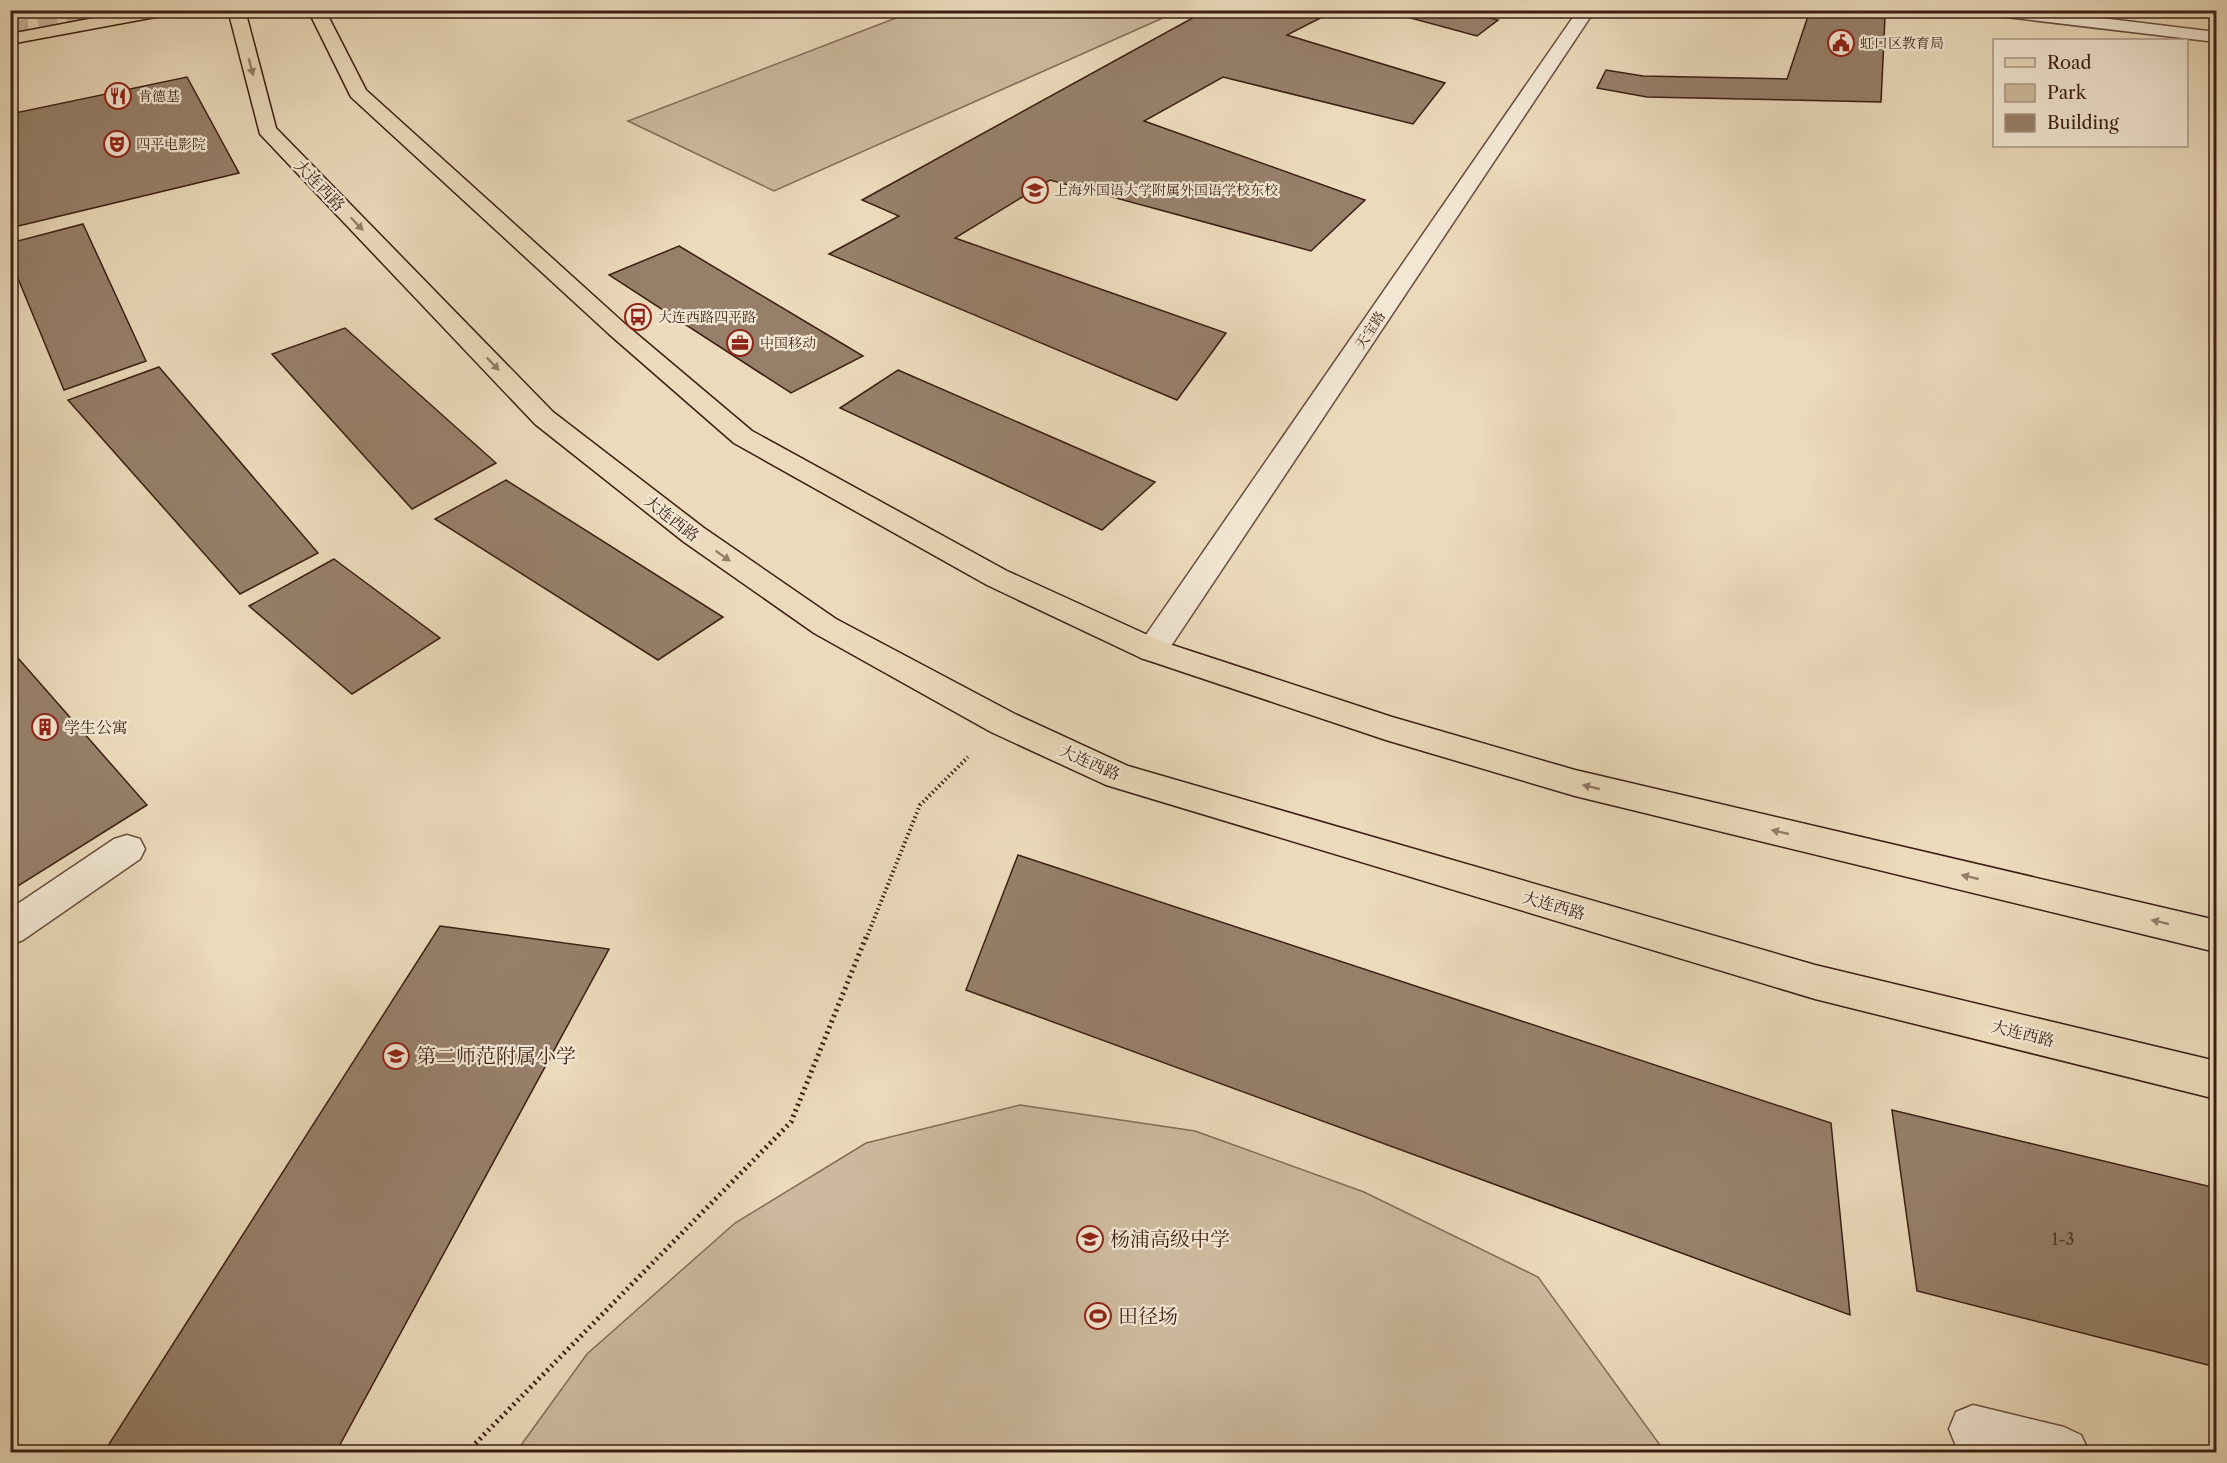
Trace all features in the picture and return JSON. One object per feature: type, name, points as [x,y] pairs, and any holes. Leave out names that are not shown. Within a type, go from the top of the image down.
[{"type":"main road","points":[[10,39],[166,10]]},
{"type":"main road","name":"大连西路","points":[[236,10],[267,130],[544,418],[694,535],[825,626],[1003,723],[1118,776],[1804,979],[2217,1080]]},
{"type":"main road","points":[[316,10],[358,93],[617,330],[743,437],[997,578],[1152,650],[1386,728],[1575,783],[2217,936]]},
{"type":"street","name":"天宝路","points":[[1152,650],[1587,10]]},
{"type":"street","points":[[1989,10],[2217,37]]},
{"type":"street","points":[[10,928],[127,849]]},
{"type":"street","points":[[1973,1429],[2064,1452]]},
{"type":"path","points":[[467,1452],[790,1122],[920,805],[1003,723]]},
{"type":"green space","points":[[1166,10],[1174,13],[774,191],[628,121],[914,11]]},
{"type":"green space","name":"田径场","points":[[1020,1105],[1195,1131],[1364,1192],[1538,1277],[1665,1452],[516,1452],[587,1354],[735,1223],[866,1143]]},
{"type":"building","points":[[1207,10],[1336,10],[1287,35],[1445,83],[1413,124],[1223,77],[1144,121],[1365,200],[1311,251],[1050,180],[955,238],[1226,333],[1177,400],[829,254],[899,216],[862,200]]},
{"type":"building","points":[[1381,10],[1461,10],[1498,20],[1477,36]]},
{"type":"building","name":"虹口区教育局","points":[[1810,10],[1838,10],[1885,17],[1881,102],[1647,97],[1597,88],[1606,70],[1643,76],[1787,79]]},
{"type":"building","points":[[2155,10],[2216,10],[2216,17]]},
{"type":"building","name":"四平电影院","points":[[187,77],[239,173],[10,228],[10,114]]},
{"type":"building","points":[[83,224],[146,361],[64,390],[10,259],[10,243]]},
{"type":"building","points":[[679,246],[863,356],[791,393],[609,275]]},
{"type":"building","points":[[345,328],[496,463],[412,509],[272,354]]},
{"type":"building","points":[[159,367],[318,553],[240,594],[68,400]]},
{"type":"building","points":[[898,370],[1155,482],[1102,530],[840,408]]},
{"type":"building","points":[[506,480],[723,617],[658,660],[435,519]]},
{"type":"building","points":[[334,559],[440,638],[352,694],[249,606]]},
{"type":"building","name":"学生公寓","points":[[10,649],[147,805],[10,891]]},
{"type":"building","points":[[1018,855],[1831,1123],[1850,1315],[966,990]]},
{"type":"building","points":[[440,926],[609,949],[336,1452],[104,1452]]},
{"type":"building","points":[[1892,1110],[2216,1188],[2216,1367],[1917,1291]]},
{"type":"building","points":[[10,1446],[42,1452],[10,1452]]},
{"type":"tunnel","points":[[10,31],[131,10]]},
{"type":"place","name":"虹口区教育局","points":[[1841,43]]},
{"type":"place","name":"肯德基","points":[[118,96]]},
{"type":"place","name":"四平电影院","points":[[117,144]]},
{"type":"place","name":"上海外国语大学附属外国语学校东校","points":[[1035,190]]},
{"type":"place","name":"大连西路四平路","points":[[638,317]]},
{"type":"place","name":"中国移动","points":[[740,343]]},
{"type":"place","name":"学生公寓","points":[[45,727]]},
{"type":"place","name":"第二师范附属小学","points":[[396,1056]]},
{"type":"place","name":"杨浦高级中学","points":[[1090,1239]]},
{"type":"place","name":"田径场","points":[[1098,1316]]}]
